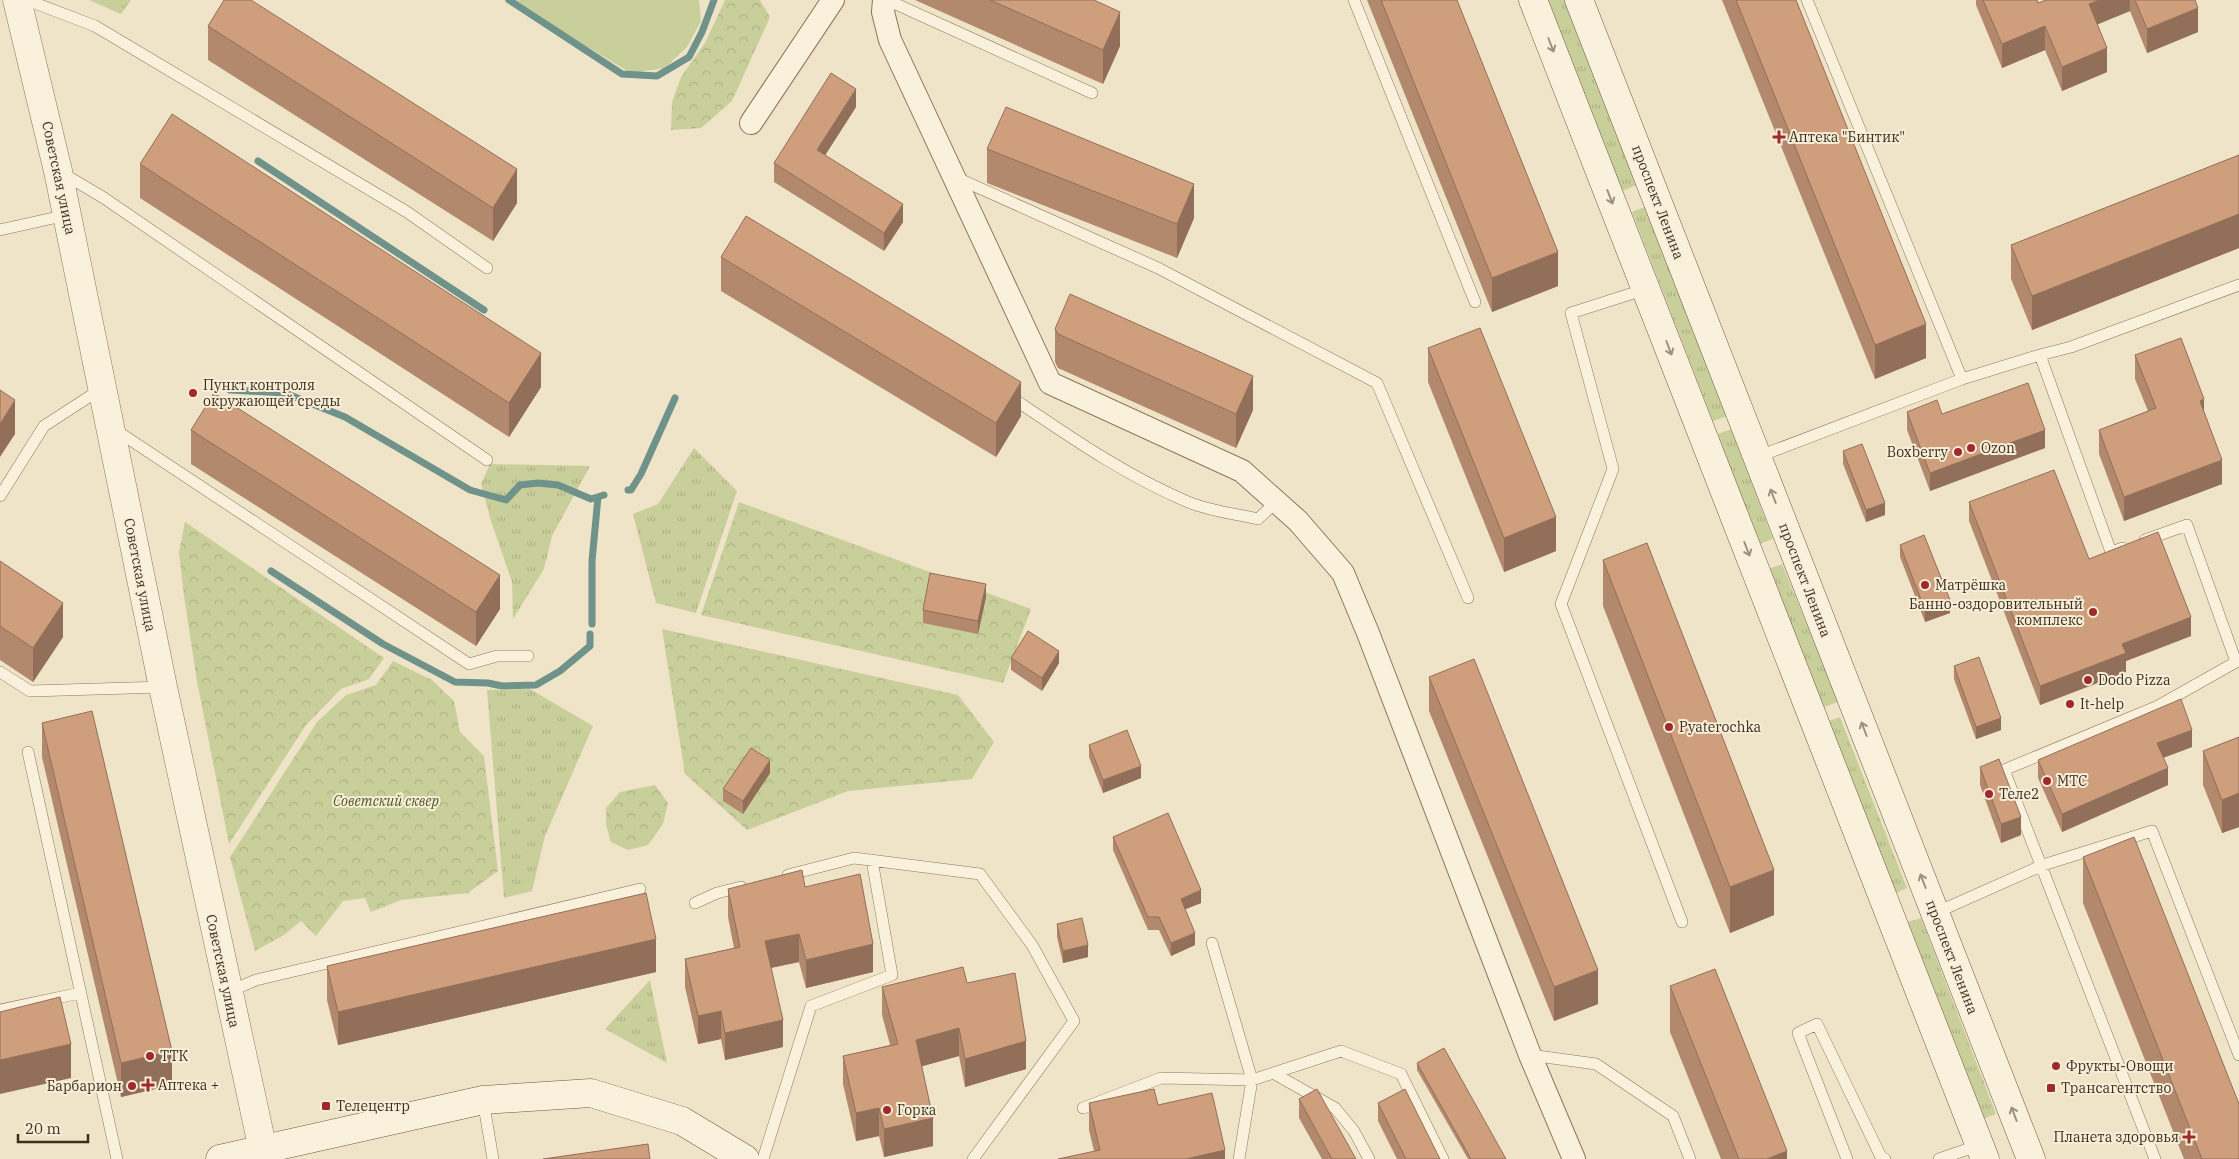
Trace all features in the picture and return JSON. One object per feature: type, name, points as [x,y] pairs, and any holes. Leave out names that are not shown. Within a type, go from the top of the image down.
[{"type":"main road","name":"Советская улица","points":[[18,0],[58,171],[111,426],[162,687],[264,1154]]},
{"type":"main road","points":[[1533,0],[1982,1152]]},
{"type":"main road","name":"проспект Ленина","points":[[1579,0],[2031,1159]]},
{"type":"main road","points":[[220,1159],[264,1154],[483,1100],[591,1093],[682,1121],[745,1159]]},
{"type":"street","points":[[751,123],[833,0]]},
{"type":"street","points":[[886,0],[883,12],[890,40],[1050,383],[1242,471],[1277,501],[1342,573],[1354,596],[1530,1055],[1574,1159]]},
{"type":"lane","points":[[27,0],[95,26],[407,212],[487,268]]},
{"type":"lane","points":[[886,0],[1092,93]]},
{"type":"lane","points":[[1354,0],[1475,302]]},
{"type":"lane","points":[[1807,0],[1962,379]]},
{"type":"lane","points":[[58,171],[104,198],[487,460]]},
{"type":"lane","points":[[953,176],[1158,268],[1377,383],[1468,598]]},
{"type":"lane","points":[[0,230],[67,215]]},
{"type":"lane","points":[[1757,457],[1962,379],[2071,347],[2239,285]]},
{"type":"lane","points":[[1646,289],[1571,313],[1614,469],[1561,604],[1682,922]]},
{"type":"lane","points":[[2040,355],[2111,552],[2187,525],[2236,662],[2158,706],[2004,770],[2043,865],[2155,1159]]},
{"type":"lane","points":[[0,496],[44,426],[103,388]]},
{"type":"lane","points":[[998,388],[1090,449],[1158,488],[1190,503],[1258,519],[1277,501]]},
{"type":"lane","points":[[111,426],[469,664],[497,656],[528,656]]},
{"type":"lane","points":[[0,672],[30,691],[162,687]]},
{"type":"lane","points":[[28,752],[116,1159]]},
{"type":"lane","points":[[1935,913],[2043,865],[2152,831],[2239,1055]]},
{"type":"lane","points":[[774,879],[854,858],[980,874],[1032,946],[1074,1021],[973,1159]]},
{"type":"lane","points":[[763,1159],[811,1006],[892,975],[872,860]]},
{"type":"lane","points":[[695,903],[717,893],[755,884]]},
{"type":"lane","points":[[228,992],[256,980],[640,890]]},
{"type":"lane","points":[[1212,943],[1252,1080],[1239,1159]]},
{"type":"lane","points":[[0,1010],[80,993]]},
{"type":"lane","points":[[1847,1159],[1798,1033],[1817,1024],[1881,1158],[1885,1159]]},
{"type":"lane","points":[[1082,1108],[1161,1078],[1252,1080],[1340,1051],[1401,1074],[1443,1159]]},
{"type":"lane","points":[[1530,1055],[1596,1064],[1674,1116],[1690,1159]]},
{"type":"lane","points":[[1273,1073],[1335,1108],[1354,1131],[1369,1159]]},
{"type":"lane","points":[[483,1100],[493,1159]]},
{"type":"lane","points":[[1940,1159],[1982,1152]]},
{"type":"green space","points":[[89,0],[131,0],[121,14]]},
{"type":"green space","points":[[516,0],[699,0],[701,21],[687,47],[665,68],[631,73],[579,42]]},
{"type":"green space","points":[[725,0],[760,0],[770,17],[732,101],[701,128],[671,130],[672,102],[681,77],[705,43]]},
{"type":"green space","points":[[1548,0],[1565,0],[1637,185],[1622,191]]},
{"type":"green space","points":[[1645,207],[1727,416],[1713,421],[1632,212]]},
{"type":"green space","points":[[1731,429],[1773,539],[1759,544],[1718,434]]},
{"type":"green space","points":[[694,448],[737,491],[696,613],[656,603],[633,514],[658,504]]},
{"type":"green space","points":[[490,464],[590,466],[552,536],[544,569],[513,619],[512,582],[491,521],[481,484]]},
{"type":"green space","points":[[739,502],[1031,609],[1003,683],[701,615]]},
{"type":"green space","points":[[185,522],[384,658],[369,679],[341,689],[306,725],[229,844],[197,681],[184,596],[179,552]]},
{"type":"green space","points":[[1782,564],[1838,702],[1824,707],[1768,569]]},
{"type":"green space","points":[[662,629],[958,695],[994,742],[972,779],[848,791],[747,830],[685,774]]},
{"type":"green space","name":"Советский сквер","points":[[393,661],[432,680],[454,701],[460,732],[484,756],[498,871],[468,893],[401,900],[371,912],[365,898],[343,901],[316,936],[301,921],[284,935],[255,951],[230,857],[317,722],[346,695],[376,685]]},
{"type":"green space","points":[[530,689],[593,726],[545,836],[532,891],[504,898],[487,690]]},
{"type":"green space","points":[[1840,717],[1907,888],[1894,894],[1826,722]]},
{"type":"green space","points":[[655,785],[668,803],[663,824],[648,845],[628,850],[611,842],[606,825],[606,808],[620,792]]},
{"type":"green space","points":[[1921,918],[1996,1114],[1983,1119],[1908,922]]},
{"type":"green space","points":[[650,980],[667,1063],[605,1029]]},
{"type":"building","points":[[224,0],[251,0],[517,169],[493,208],[208,26]]},
{"type":"building","points":[[990,0],[1094,0],[1120,12],[1103,50]]},
{"type":"building","points":[[1381,0],[1457,0],[1558,252],[1492,278]]},
{"type":"building","points":[[1736,0],[1796,0],[1926,324],[1875,345]]},
{"type":"building","points":[[1983,0],[2037,0],[2038,3],[2046,0],[2099,0],[2089,4],[2107,48],[2062,67],[2045,26],[2002,44]]},
{"type":"building","points":[[2135,0],[2195,0],[2198,8],[2147,29]]},
{"type":"building","points":[[831,73],[856,89],[817,150],[903,204],[884,233],[774,163]]},
{"type":"building","points":[[1006,107],[1194,184],[1177,224],[987,149]]},
{"type":"building","points":[[172,114],[541,353],[509,403],[140,164]]},
{"type":"building","points":[[2239,155],[2239,214],[2032,296],[2011,245]]},
{"type":"building","points":[[746,216],[1021,382],[996,423],[721,257]]},
{"type":"building","points":[[1070,294],[1253,376],[1236,414],[1058,334],[1055,329]]},
{"type":"building","points":[[1480,328],[1556,517],[1504,538],[1428,348]]},
{"type":"building","points":[[2181,338],[2204,399],[2200,401],[2222,460],[2124,497],[2099,430],[2156,408],[2135,355]]},
{"type":"building","points":[[2028,383],[2045,430],[1930,473],[1907,412],[1937,400],[1942,414]]},
{"type":"building","points":[[0,390],[15,400],[0,424]]},
{"type":"building","points":[[214,393],[500,575],[476,612],[191,430]]},
{"type":"building","points":[[1862,444],[1885,503],[1866,510],[1843,451]]},
{"type":"building","name":"Банно-оздоровительный комплекс","points":[[2054,470],[2089,559],[2158,532],[2191,617],[2122,644],[2126,653],[2040,686],[1969,502]]},
{"type":"building","name":"Матрёшка","points":[[1924,535],[1950,600],[1925,610],[1900,545]]},
{"type":"building","points":[[1647,543],[1774,870],[1730,887],[1603,560]]},
{"type":"building","points":[[0,561],[63,603],[33,648],[0,626]]},
{"type":"building","points":[[930,573],[986,584],[978,621],[923,610]]},
{"type":"building","points":[[1028,631],[1059,651],[1042,678],[1011,658]]},
{"type":"building","points":[[1979,657],[2001,718],[1976,727],[1954,666]]},
{"type":"building","points":[[1474,659],[1598,970],[1554,987],[1429,677]]},
{"type":"building","points":[[2181,699],[2192,730],[2157,743],[2168,768],[2062,814],[2038,760]]},
{"type":"building","points":[[92,711],[172,1051],[121,1063],[42,723]]},
{"type":"building","points":[[1127,730],[1141,766],[1103,780],[1089,745]]},
{"type":"building","points":[[2239,737],[2239,793],[2222,800],[2203,751]]},
{"type":"building","points":[[751,748],[770,760],[743,801],[723,789]]},
{"type":"building","points":[[1999,759],[2021,817],[2001,824],[1980,767]]},
{"type":"building","points":[[1168,813],[1201,890],[1181,899],[1195,933],[1171,943],[1159,917],[1148,917],[1113,837]]},
{"type":"building","points":[[2134,837],[2239,1104],[2239,1159],[2202,1159],[2083,857]]},
{"type":"building","points":[[802,870],[805,887],[860,874],[873,944],[806,960],[799,934],[765,941],[783,1020],[725,1033],[721,1011],[698,1016],[685,959],[740,947],[728,889]]},
{"type":"building","points":[[646,893],[656,939],[338,1012],[327,966]]},
{"type":"building","points":[[1082,918],[1088,945],[1063,951],[1057,924]]},
{"type":"building","points":[[963,967],[967,983],[1015,973],[1026,1041],[965,1059],[959,1028],[916,1040],[933,1118],[884,1129],[879,1108],[856,1113],[843,1056],[898,1044],[882,987]]},
{"type":"building","points":[[1715,969],[1787,1151],[1767,1159],[1739,1159],[1670,986]]},
{"type":"building","points":[[60,997],[71,1044],[0,1060],[0,1012]]},
{"type":"building","points":[[1444,1048],[1506,1159],[1471,1159],[1417,1063]]},
{"type":"building","points":[[1154,1089],[1158,1105],[1212,1093],[1225,1150],[1186,1159],[1058,1159],[1100,1150],[1089,1103]]},
{"type":"building","points":[[1317,1089],[1356,1159],[1332,1159],[1299,1099]]},
{"type":"building","points":[[1405,1089],[1440,1159],[1406,1159],[1378,1103]]},
{"type":"building","points":[[648,1144],[650,1159],[543,1159]]},
{"type":"waterway","points":[[509,0],[622,74],[657,76],[689,57],[702,32],[714,0]]},
{"type":"waterway","points":[[258,161],[484,310]]},
{"type":"waterway","points":[[230,390],[285,393],[345,417],[470,490],[506,500],[520,485],[538,483],[558,485],[591,499],[604,495]]},
{"type":"waterway","points":[[628,490],[631,490],[641,474],[675,398]]},
{"type":"waterway","points":[[592,624],[592,561],[598,497]]},
{"type":"waterway","points":[[271,571],[383,644],[455,682],[488,683],[502,686],[536,685],[560,671],[590,646],[590,634]]},
{"type":"place","name":"Аптека \"Бинтик\"","points":[[1779,137]]},
{"type":"place","name":"Пункт контроля окружающей среды","points":[[193,393]]},
{"type":"place","name":"Ozon","points":[[1971,448]]},
{"type":"place","name":"Boxberry","points":[[1958,452]]},
{"type":"place","name":"Матрёшка","points":[[1925,585]]},
{"type":"place","name":"Банно-оздоровительный комплекс","points":[[2093,612]]},
{"type":"place","name":"Dodo Pizza","points":[[2088,680]]},
{"type":"place","name":"It-help","points":[[2070,704]]},
{"type":"place","name":"Pyaterochka","points":[[1669,727]]},
{"type":"place","name":"МТС","points":[[2047,781]]},
{"type":"place","name":"Теле2","points":[[1989,794]]},
{"type":"place","name":"ТТК","points":[[150,1056]]},
{"type":"place","name":"Фрукты-Овощи","points":[[2056,1066]]},
{"type":"place","name":"Аптека +","points":[[148,1085]]},
{"type":"place","name":"Барбарион","points":[[132,1086]]},
{"type":"place","name":"Трансагентство","points":[[2051,1088]]},
{"type":"place","name":"Телецентр","points":[[326,1106]]},
{"type":"place","name":"Горка","points":[[887,1110]]},
{"type":"place","name":"Планета здоровья","points":[[2189,1137]]}]
